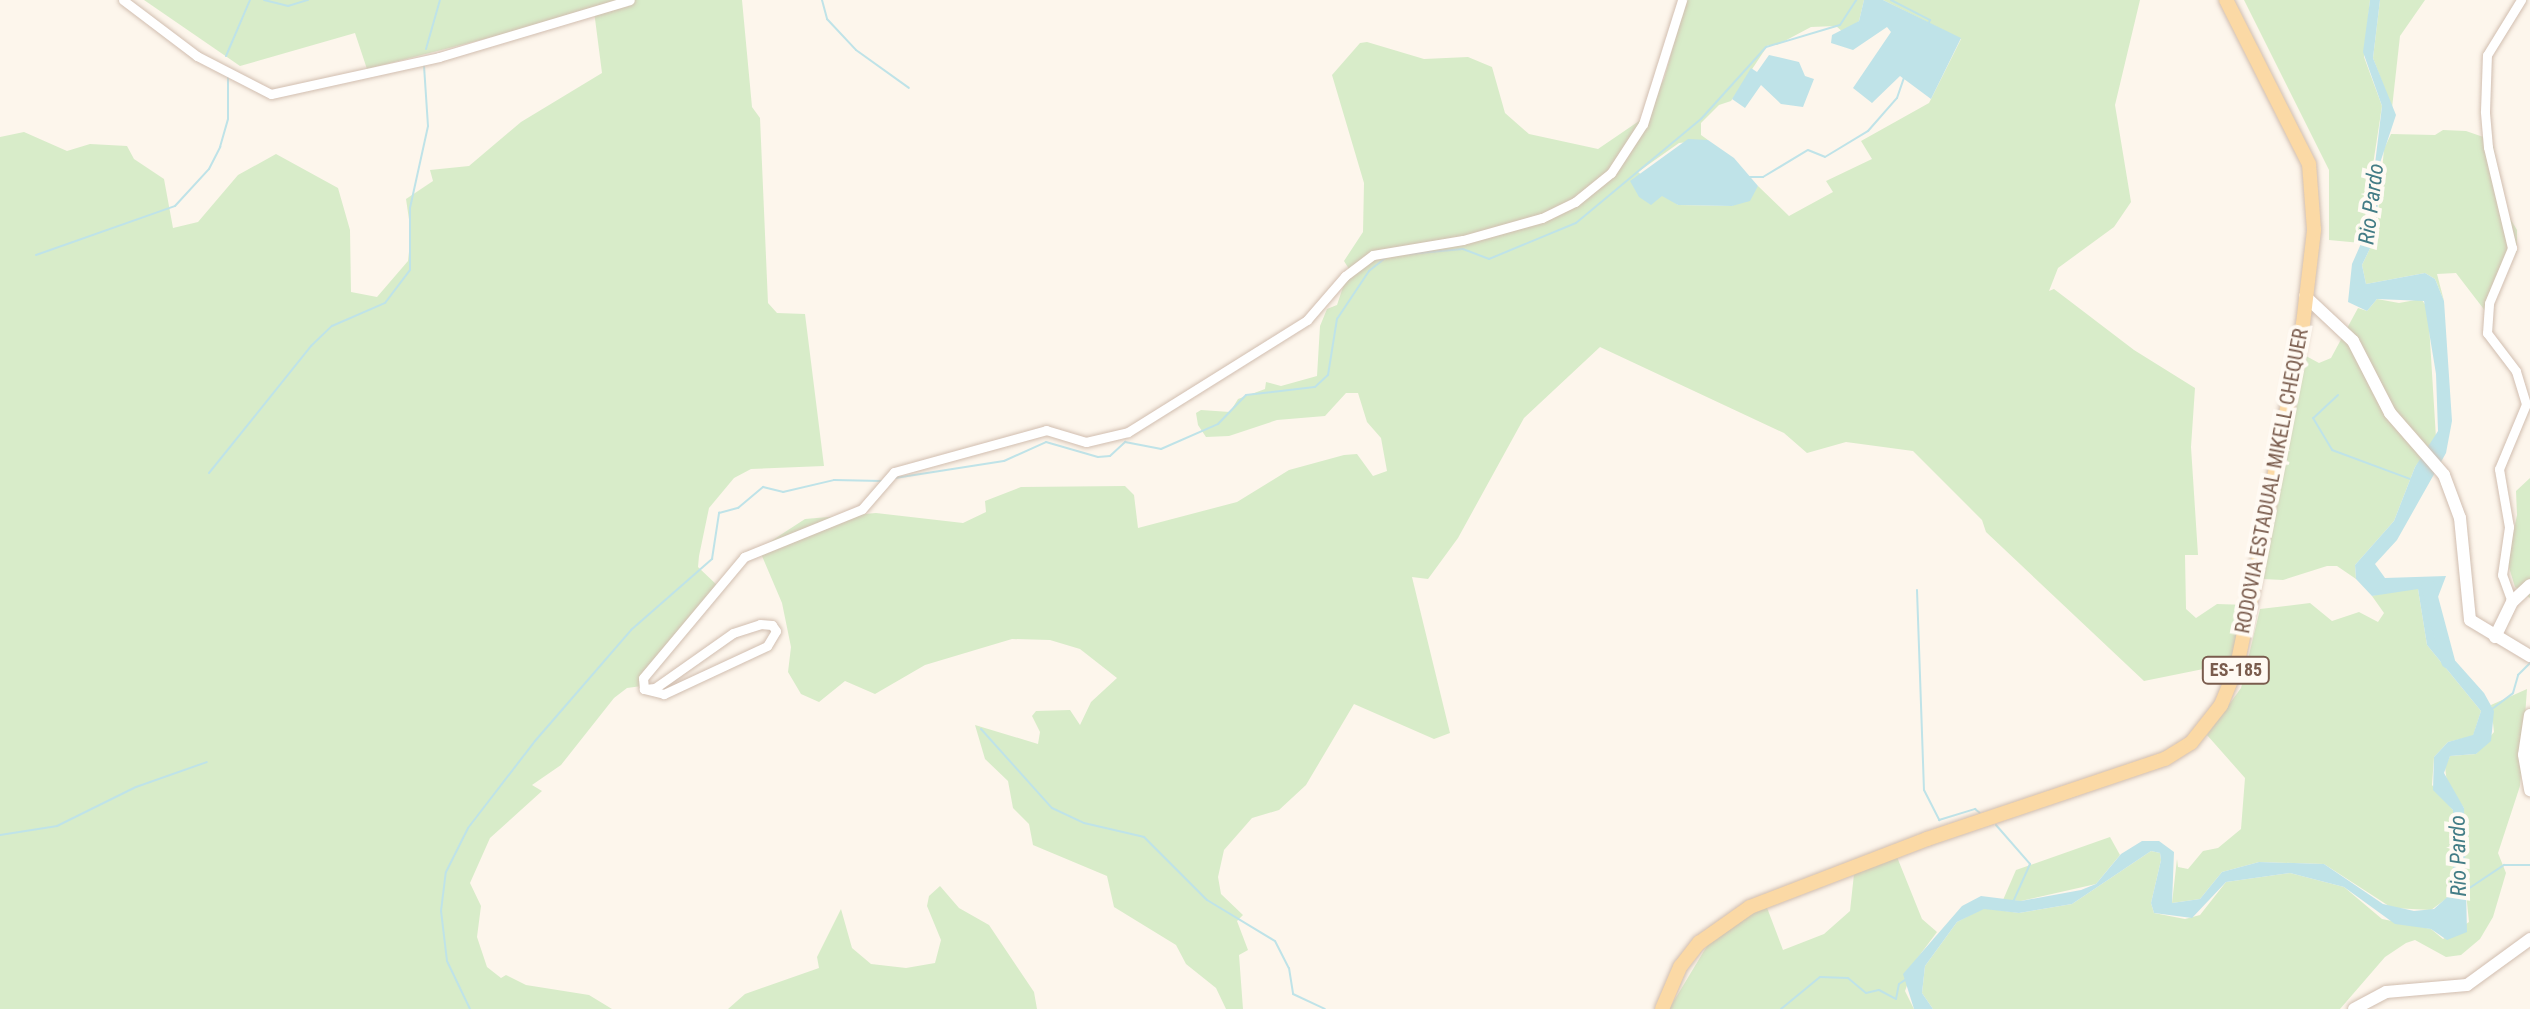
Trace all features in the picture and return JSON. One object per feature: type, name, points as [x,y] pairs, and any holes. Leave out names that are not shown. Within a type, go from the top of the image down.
[{"type":"main road","name":"RODOVIA ESTADUAL MIKELL CHEQUER","points":[[1662,1009],[1680,967],[1699,943],[1750,907],[1927,839],[2165,759],[2209,724],[2237,666],[2305,296],[2314,230],[2309,164],[2226,0]]},
{"type":"street","points":[[123,0],[197,56],[271,94],[439,57],[630,0]]},
{"type":"street","points":[[644,689],[643,678],[744,557],[862,509],[894,472],[1046,430],[1086,442],[1128,432],[1307,320],[1345,276],[1373,255],[1463,240],[1542,218],[1575,202],[1611,173],[1643,124],[1682,0]]},
{"type":"street","points":[[2512,602],[2502,575],[2509,527],[2499,469],[2526,404],[2516,371],[2487,333],[2489,303],[2512,248],[2488,147],[2485,111],[2487,55],[2521,0]]},
{"type":"street","points":[[2305,296],[2353,341],[2390,413],[2444,475],[2460,518],[2467,613],[2476,626],[2530,656]]},
{"type":"street","points":[[2495,637],[2512,602],[2530,585]]},
{"type":"street","points":[[760,624],[775,628],[773,641],[720,670],[661,695],[644,689],[655,688],[739,630],[760,624]]},
{"type":"street","points":[[2530,715],[2524,755],[2530,790]]},
{"type":"street","points":[[2354,1009],[2386,992],[2467,985],[2530,939]]},
{"type":"green space","points":[[144,0],[742,0],[752,107],[760,118],[768,303],[777,313],[805,314],[824,466],[751,469],[734,478],[709,508],[699,556],[698,567],[719,587],[648,676],[649,685],[627,688],[614,698],[561,765],[532,785],[542,791],[490,838],[470,883],[481,906],[477,937],[487,967],[501,978],[506,975],[526,985],[589,995],[612,1009],[0,1009],[0,137],[24,132],[67,151],[90,144],[127,146],[134,159],[164,179],[173,228],[198,222],[238,175],[276,154],[338,188],[350,230],[351,292],[377,297],[408,261],[411,233],[406,199],[433,181],[430,170],[469,166],[521,122],[602,73],[594,11],[367,69],[355,33],[240,66]]},
{"type":"green space","points":[[1686,0],[1864,0],[1859,21],[1844,33],[1836,26],[1811,27],[1777,45],[1768,45],[1731,101],[1719,105],[1701,123],[1701,135],[1708,140],[1679,143],[1638,172],[1678,205],[1732,206],[1758,186],[1789,216],[1833,192],[1826,181],[1872,159],[1861,141],[1929,103],[1961,39],[1883,0],[2140,0],[2115,105],[2131,202],[2114,227],[2058,268],[2049,291],[2054,289],[2134,350],[2195,388],[2191,447],[2198,555],[2185,555],[2186,609],[2196,618],[2217,604],[2247,605],[2238,662],[2144,681],[1986,532],[1982,520],[1913,451],[1846,442],[1807,453],[1784,433],[1600,347],[1524,418],[1458,538],[1428,579],[1412,577],[1450,733],[1434,739],[1354,704],[1306,785],[1279,810],[1252,818],[1224,850],[1218,877],[1221,894],[1243,915],[1237,921],[1248,950],[1239,955],[1243,1009],[1226,1009],[1216,988],[1186,964],[1176,945],[1114,907],[1107,876],[1033,845],[1029,824],[1013,808],[1008,781],[985,759],[975,725],[1038,744],[1040,732],[1032,716],[1036,711],[1070,710],[1080,725],[1091,702],[1117,678],[1080,649],[1050,640],[1012,639],[925,665],[875,694],[845,681],[819,702],[801,694],[788,672],[791,647],[782,603],[759,549],[805,519],[876,513],[963,523],[986,512],[985,501],[1021,487],[1125,486],[1134,495],[1138,528],[1237,502],[1289,470],[1344,455],[1357,454],[1373,476],[1387,471],[1381,438],[1367,422],[1358,393],[1346,393],[1325,416],[1277,420],[1229,436],[1206,437],[1198,425],[1196,413],[1201,410],[1230,412],[1238,399],[1265,389],[1266,382],[1281,386],[1317,376],[1320,326],[1327,309],[1337,305],[1349,269],[1344,261],[1363,232],[1364,183],[1332,75],[1360,43],[1367,42],[1424,59],[1468,57],[1492,67],[1505,113],[1529,134],[1598,149],[1642,119],[1664,79]]},
{"type":"green space","points":[[2244,0],[2370,0],[2364,57],[2382,106],[2361,243],[2329,240],[2329,170]]},
{"type":"green space","points":[[2380,0],[2425,0],[2400,36],[2392,108],[2373,58]]},
{"type":"green space","points":[[2443,130],[2466,131],[2492,140],[2508,215],[2517,230],[2517,251],[2486,312],[2456,273],[2437,274],[2444,301],[2435,279],[2425,273],[2366,284],[2362,265],[2376,236],[2384,149],[2391,134],[2435,135]]},
{"type":"green space","points":[[2377,299],[2399,303],[2421,299],[2428,308],[2436,438],[2415,467],[2394,521],[2355,565],[2356,579],[2337,566],[2327,566],[2283,580],[2263,579],[2306,356],[2319,363],[2331,358],[2358,308],[2367,311]]},
{"type":"green space","points":[[2530,478],[2530,598],[2515,587],[2507,561],[2517,515],[2516,491]]},
{"type":"green space","points":[[2404,588],[2418,589],[2427,645],[2481,711],[2473,736],[2448,742],[2434,757],[2432,785],[2453,810],[2455,888],[2450,896],[2431,910],[2392,908],[2324,864],[2259,862],[2222,872],[2200,899],[2172,903],[2177,859],[2178,867],[2188,869],[2203,851],[2218,848],[2241,829],[2245,778],[2207,735],[2241,688],[2260,609],[2310,603],[2332,621],[2359,612],[2378,622],[2384,613],[2372,596]]},
{"type":"green space","points":[[2527,689],[2520,786],[2498,853],[2506,873],[2493,917],[2480,939],[2461,955],[2446,957],[2415,940],[2406,943],[2385,957],[2340,1009],[1933,1009],[1922,993],[1925,966],[1957,922],[1984,908],[2019,913],[2072,904],[2151,851],[2160,853],[2161,860],[2151,903],[2154,913],[2185,919],[2200,915],[2226,882],[2290,873],[2344,887],[2382,919],[2431,929],[2443,939],[2469,922],[2461,845],[2464,808],[2447,783],[2445,767],[2450,756],[2476,754],[2494,732],[2491,705]]},
{"type":"green space","points":[[2110,837],[2120,855],[2096,884],[2021,901],[2003,900],[2016,870]]},
{"type":"green space","points":[[1897,857],[1922,919],[1937,932],[1916,960],[1905,991],[1914,1009],[1669,1009],[1710,941],[1766,905],[1783,950],[1824,934],[1850,911],[1854,874]]},
{"type":"green space","points":[[940,886],[959,908],[989,925],[1034,992],[1037,1009],[728,1009],[745,994],[819,968],[817,957],[841,909],[852,948],[871,964],[906,968],[935,963],[941,940],[927,906],[929,896]]},
{"type":"water","points":[[1864,0],[1883,0],[1961,38],[1931,99],[1900,76],[1872,103],[1853,88],[1891,32],[1887,27],[1853,50],[1831,43],[1832,35],[1859,21]]},
{"type":"water","points":[[2370,0],[2380,0],[2373,58],[2396,115],[2380,163],[2376,236],[2362,265],[2366,284],[2425,273],[2435,279],[2444,301],[2452,421],[2446,453],[2397,540],[2375,564],[2385,578],[2446,576],[2433,610],[2435,638],[2484,693],[2494,711],[2491,741],[2476,754],[2450,756],[2444,773],[2464,808],[2467,932],[2447,940],[2431,929],[2395,924],[2344,887],[2290,873],[2226,882],[2192,918],[2154,913],[2151,903],[2161,860],[2160,853],[2151,851],[2072,904],[2019,913],[1984,909],[1957,922],[1925,966],[1922,993],[1933,1009],[1914,1009],[1903,974],[1962,906],[1981,896],[2021,901],[2081,890],[2096,884],[2121,854],[2142,841],[2159,841],[2174,852],[2172,903],[2200,899],[2222,872],[2259,862],[2324,864],[2383,904],[2414,911],[2434,909],[2453,892],[2453,810],[2433,790],[2434,757],[2448,742],[2473,735],[2481,711],[2427,645],[2418,589],[2372,596],[2356,579],[2355,565],[2394,521],[2415,467],[2438,431],[2436,374],[2424,301],[2377,299],[2367,311],[2348,302],[2352,264],[2367,230],[2382,106],[2363,52]]},
{"type":"water","points":[[1769,55],[1799,62],[1805,76],[1814,79],[1803,107],[1781,104],[1761,85],[1745,108],[1732,99],[1751,68],[1757,72]]},
{"type":"water","points":[[1688,139],[1708,140],[1734,158],[1758,186],[1750,201],[1732,206],[1678,205],[1662,196],[1651,205],[1639,197],[1630,181]]},
{"type":"waterway","points":[[226,56],[250,0]]},
{"type":"waterway","points":[[264,0],[288,6],[308,0]]},
{"type":"waterway","points":[[426,49],[440,0]]},
{"type":"waterway","points":[[822,0],[827,19],[856,50],[909,88]]},
{"type":"waterway","points":[[1408,254],[1463,249],[1489,259],[1576,223],[1701,119],[1766,47],[1840,25],[1856,0]]},
{"type":"waterway","points":[[1891,0],[1930,20],[1928,25]]},
{"type":"waterway","points":[[209,473],[311,346],[332,326],[385,303],[410,270],[410,208],[428,126],[424,65]]},
{"type":"waterway","points":[[36,255],[175,206],[209,169],[220,147],[228,119],[228,76]]},
{"type":"waterway","points":[[1748,177],[1763,177],[1808,150],[1825,157],[1868,131],[1897,98],[1904,78]]},
{"type":"waterway","points":[[895,478],[1004,461],[1046,442],[1098,457],[1110,456],[1125,442],[1161,449],[1218,424],[1246,395],[1315,387],[1328,375],[1337,319],[1369,271],[1386,257]]},
{"type":"waterway","points":[[2338,395],[2313,418],[2332,450],[2410,479]]},
{"type":"waterway","points":[[470,1009],[447,961],[441,911],[446,872],[468,828],[535,741],[631,630],[712,559],[719,513],[738,508],[763,487],[783,492],[834,480],[881,481]]},
{"type":"waterway","name":"Rio Pardo","points":[[2428,586],[2448,661]]},
{"type":"waterway","points":[[1917,590],[1924,790],[1939,820],[1975,809],[1980,813]]},
{"type":"waterway","points":[[2492,709],[2513,693],[2518,675],[2530,663]]},
{"type":"waterway","points":[[981,729],[1052,808],[1084,823],[1144,837],[1207,900],[1275,941],[1289,968],[1293,994],[1325,1009]]},
{"type":"waterway","points":[[0,835],[57,826],[136,787],[207,762]]},
{"type":"waterway","points":[[1996,825],[2030,864],[2013,902]]},
{"type":"waterway","points":[[2465,891],[2504,865],[2530,865]]},
{"type":"waterway","points":[[1781,1009],[1820,977],[1848,978],[1866,993],[1879,990],[1896,999],[1899,984],[1905,980]]}]
